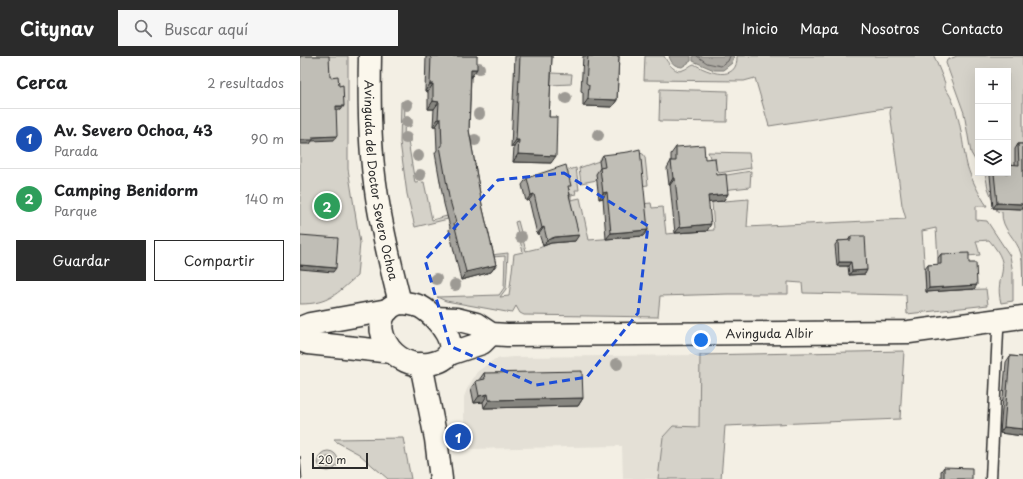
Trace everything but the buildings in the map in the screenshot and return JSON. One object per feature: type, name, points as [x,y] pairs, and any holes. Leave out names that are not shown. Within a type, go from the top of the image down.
[{"type":"street","name":"Avinguda del Doctor Severo Ochoa","points":[[370,56],[371,138],[375,189],[384,236],[394,307]]},
{"type":"street","points":[[300,328],[310,324],[411,304],[420,307],[435,318],[447,334],[451,346],[449,354]]},
{"type":"street","points":[[394,307],[383,318],[381,328],[386,344],[392,352],[407,363],[422,364],[439,361],[449,354],[482,343],[491,334],[476,324],[456,319],[435,318]]},
{"type":"street","name":"Avinguda Albir","points":[[491,334],[909,332],[1023,317]]},
{"type":"street","points":[[300,340],[392,352]]},
{"type":"street","points":[[422,364],[436,439],[440,479]]},
{"type":"lane","points":[[991,479],[998,331]]},
{"type":"highlighted area","points":[[564,173],[648,226],[638,313],[587,377],[536,385],[450,346],[425,260],[498,180]]},
{"type":"shaded area","points":[[300,56],[348,56],[348,169],[360,243],[357,276],[332,297],[310,304],[300,304]]},
{"type":"shaded area","points":[[645,56],[664,56],[674,69],[680,71],[694,64],[706,70],[721,74],[733,70],[736,65],[737,56],[934,56],[945,83],[945,88],[954,105],[960,125],[967,165],[987,206],[976,206],[976,220],[987,221],[1010,256],[1013,273],[1013,301],[1001,303],[999,293],[1003,266],[997,250],[989,240],[976,241],[980,255],[938,258],[936,228],[922,231],[926,291],[986,289],[988,305],[907,314],[906,295],[803,293],[802,283],[788,282],[788,294],[660,296],[658,317],[524,315],[520,313],[516,306],[512,313],[446,301],[437,297],[499,295],[504,288],[505,256],[492,257],[491,255],[508,253],[506,289],[500,297],[509,296],[514,254],[523,252],[515,222],[518,221],[526,251],[551,243],[562,172],[576,168],[579,190],[575,190],[576,194],[571,195],[571,200],[580,198],[589,240],[643,236],[641,204],[651,203],[652,208],[663,207],[666,234],[714,230],[712,202],[749,199],[747,227],[906,219],[902,205],[890,113],[891,107],[769,126],[755,78],[744,81],[644,80]]},
{"type":"shaded area","points":[[957,56],[1023,56],[1023,286],[1022,262],[1019,248],[1004,224],[1002,212],[997,211],[988,188],[986,176],[1011,176],[1011,68],[975,68],[975,160],[971,153],[964,113],[946,63],[947,60]]},
{"type":"shaded area","points":[[551,73],[572,74],[571,84],[550,85]]},
{"type":"shaded area","points":[[660,89],[728,91],[727,122],[659,121]]},
{"type":"shaded area","points":[[405,101],[404,142],[408,141],[415,183],[424,182],[432,220],[447,216],[448,219],[415,227],[407,194],[400,142],[401,102]]},
{"type":"shaded area","points":[[708,152],[749,153],[751,168],[719,173],[718,170],[714,169]]},
{"type":"shaded area","points":[[640,153],[645,157],[648,185],[640,186],[601,173],[597,180],[581,183],[579,168],[599,161],[599,159]]},
{"type":"shaded area","points":[[751,171],[750,187],[722,190],[721,176]]},
{"type":"shaded area","points":[[904,351],[900,419],[725,426],[721,479],[658,479],[663,437],[673,426],[699,427],[700,355]]},
{"type":"shaded area","points":[[700,355],[699,427],[673,426],[663,437],[658,479],[623,479],[622,446],[468,449],[464,419],[464,397],[477,372],[495,359],[513,357]]},
{"type":"shaded area","points":[[403,438],[411,479],[388,479],[359,454],[335,441],[334,439]]},
{"type":"shaded area","points":[[328,451],[335,454],[338,461],[335,468],[328,471],[321,468],[318,461],[321,454]]},
{"type":"water","points":[[669,56],[691,56],[691,61],[682,67],[679,67],[673,64]]},
{"type":"water","points":[[693,56],[734,56],[732,63],[723,70],[714,70],[693,61]]},
{"type":"place","name":"Camping Benidorm","points":[[327,206]]},
{"type":"place","name":"Av. Severo Ochoa, 43","points":[[458,437]]}]
